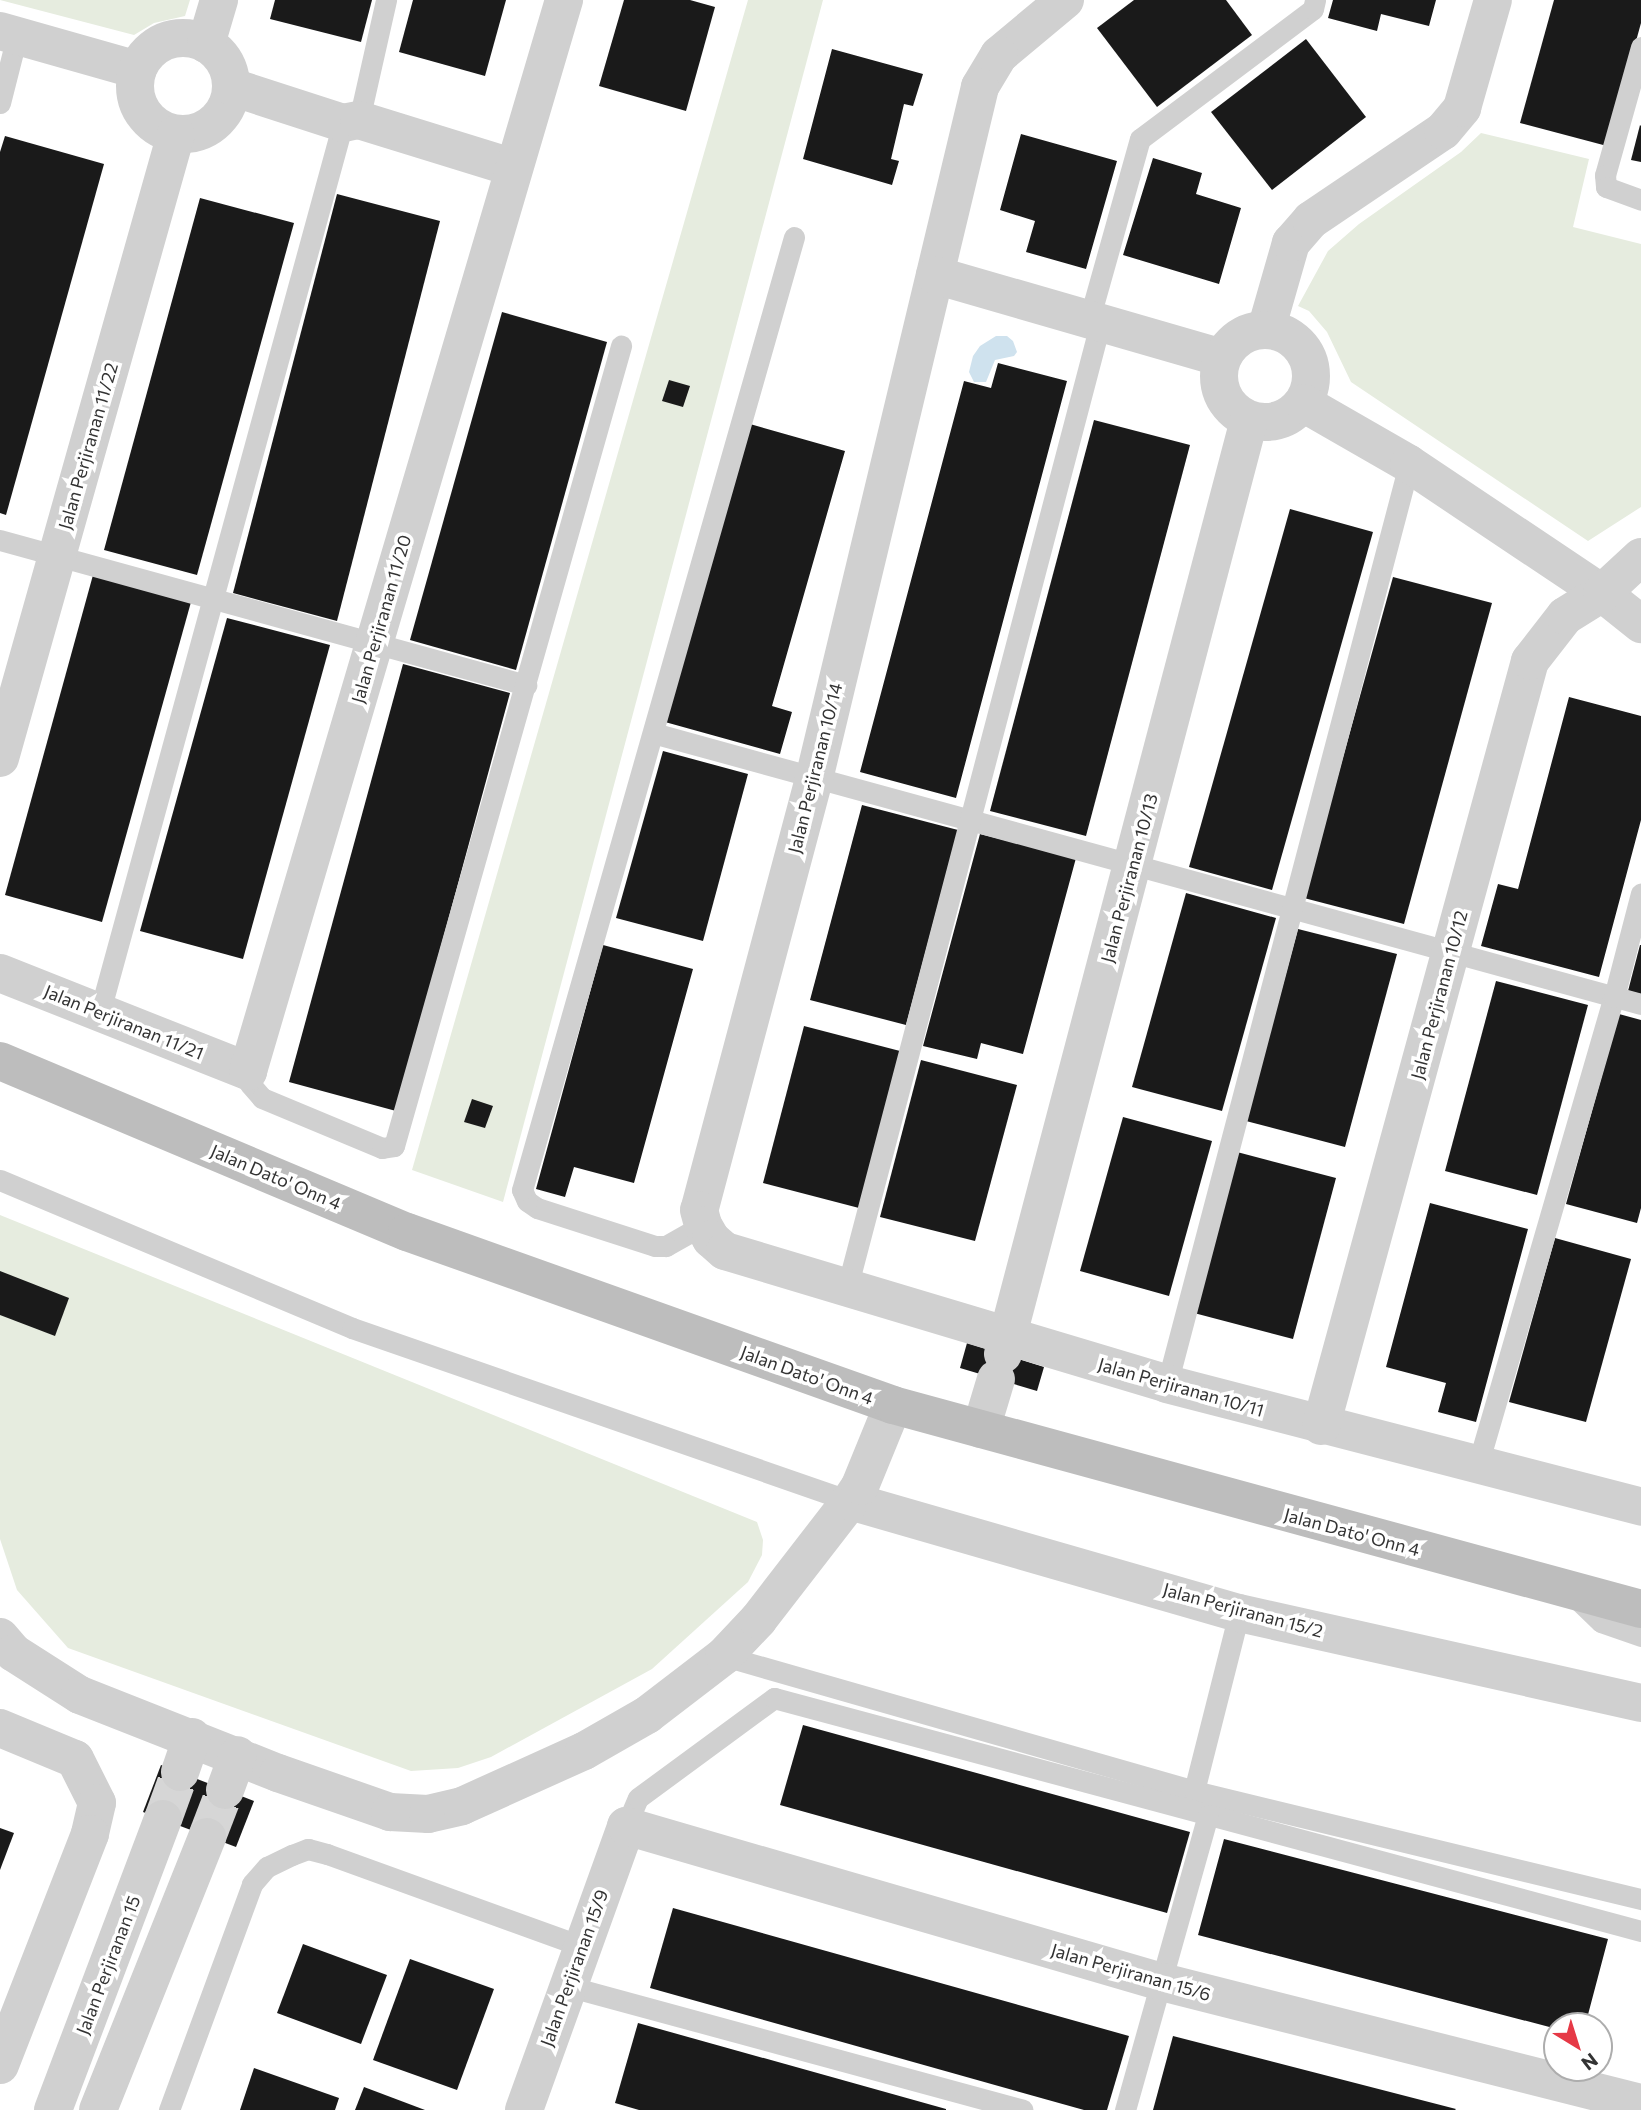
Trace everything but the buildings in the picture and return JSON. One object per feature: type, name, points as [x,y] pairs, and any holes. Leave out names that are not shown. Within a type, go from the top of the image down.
[{"type":"main road","name":"Jalan Dato' Onn 4","points":[[0,1061],[407,1232],[892,1405],[1641,1609]]},
{"type":"street","points":[[206,44],[219,0]]},
{"type":"street","name":"Jalan Perjiranan 11/20","points":[[248,1071],[564,0]]},
{"type":"street","name":"Jalan Perjiranan 10/14","points":[[714,1238],[699,1210],[814,779],[980,87],[999,55],[1065,0]]},
{"type":"street","points":[[1266,330],[1292,243],[1311,220],[1443,131],[1462,108],[1493,0]]},
{"type":"street","points":[[9,34],[138,70]]},
{"type":"street","points":[[191,38],[206,44],[226,62],[232,87],[229,104],[220,118],[192,134],[176,134],[162,130],[142,111],[135,84],[138,70],[146,55],[159,45],[174,39],[191,38]]},
{"type":"street","points":[[232,87],[514,168]]},
{"type":"street","name":"Jalan Perjiranan 11/22","points":[[0,758],[176,134]]},
{"type":"street","points":[[935,275],[1222,358]]},
{"type":"street","points":[[1266,330],[1293,339],[1309,362],[1311,376],[1303,403],[1278,421],[1263,423],[1249,420],[1235,412],[1225,401],[1219,373],[1222,358],[1240,338],[1266,330]]},
{"type":"street","points":[[1303,403],[1409,464],[1602,593],[1641,624]]},
{"type":"street","name":"Jalan Perjiranan 10/13","points":[[981,1429],[1133,866],[1249,420]]},
{"type":"street","name":"Jalan Perjiranan 10/12","points":[[1321,1426],[1530,661],[1565,616],[1602,593],[1641,557]]},
{"type":"street","name":"Jalan Perjiranan 11/21","points":[[0,973],[248,1071]]},
{"type":"street","name":"Jalan Perjiranan 10/11","points":[[714,1238],[847,1288],[1002,1356],[1167,1384],[1641,1507]]},
{"type":"street","points":[[0,1637],[13,1653],[80,1695],[278,1773],[390,1812],[428,1814],[475,1801],[584,1751],[647,1715],[724,1656],[758,1620],[850,1501],[860,1486],[892,1405]]},
{"type":"street","name":"Jalan Perjiranan 15/2","points":[[850,1501],[1239,1613],[1641,1703]]},
{"type":"street","points":[[0,1728],[75,1759],[97,1803],[90,1834],[0,2065]]},
{"type":"street","points":[[180,1772],[192,1737]]},
{"type":"street","points":[[225,1790],[238,1755]]},
{"type":"street","name":"Jalan Perjiranan 15","points":[[54,2110],[163,1819]]},
{"type":"street","name":"Jalan Perjiranan 15/9","points":[[524,2110],[626,1826]]},
{"type":"street","name":"Jalan Perjiranan 15/6","points":[[626,1826],[1162,1982],[1641,2103]]},
{"type":"street","points":[[99,2110],[207,1837]]},
{"type":"lane","points":[[100,1012],[213,598],[386,0]]},
{"type":"lane","points":[[847,1288],[972,822],[1140,139],[1313,9],[1315,0]]},
{"type":"lane","points":[[0,103],[9,34]]},
{"type":"lane","points":[[1641,47],[1605,175],[1606,187],[1641,200]]},
{"type":"lane","points":[[714,1238],[655,1246],[537,1208],[527,1201],[522,1190],[794,237]]},
{"type":"lane","points":[[248,1071],[250,1084],[262,1098],[382,1148],[394,1146],[621,346]]},
{"type":"lane","points":[[1167,1384],[1294,910],[1409,464]]},
{"type":"lane","points":[[0,540],[526,685]]},
{"type":"lane","points":[[653,733],[1641,1004]]},
{"type":"lane","points":[[1478,1464],[1614,997],[1641,893]]},
{"type":"lane","points":[[0,1180],[352,1328],[850,1501]]},
{"type":"lane","points":[[1571,1592],[1601,1622],[1641,1636]]},
{"type":"lane","points":[[1194,1791],[1239,1613]]},
{"type":"lane","points":[[724,1656],[1194,1791],[1641,1899]]},
{"type":"lane","points":[[626,1826],[638,1798],[774,1698],[1641,1931]]},
{"type":"lane","points":[[1125,2110],[1208,1815]]},
{"type":"lane","points":[[169,2110],[252,1884],[267,1867],[292,1855],[308,1849],[327,1854],[582,1946]]},
{"type":"lane","points":[[568,1986],[1022,2110]]},
{"type":"shaded area","points":[[0,0],[190,0],[185,16],[154,23],[134,35]]},
{"type":"shaded area","points":[[748,0],[823,0],[503,1202],[412,1170]]},
{"type":"shaded area","points":[[1481,133],[1589,159],[1573,227],[1641,244],[1641,507],[1588,541],[1351,382],[1327,332],[1309,311],[1298,306],[1328,251],[1359,224],[1461,152]]},
{"type":"shaded area","points":[[0,1215],[757,1522],[763,1540],[762,1555],[748,1582],[652,1669],[491,1757],[458,1768],[411,1771],[68,1648],[17,1590],[0,1539]]},
{"type":"water","points":[[996,336],[1007,336],[1013,341],[1017,352],[1014,356],[995,360],[986,382],[974,382],[969,372],[973,356],[980,346]]},
{"type":"tunnel","points":[[163,1819],[180,1772]]},
{"type":"tunnel","points":[[207,1837],[225,1790]]}]
